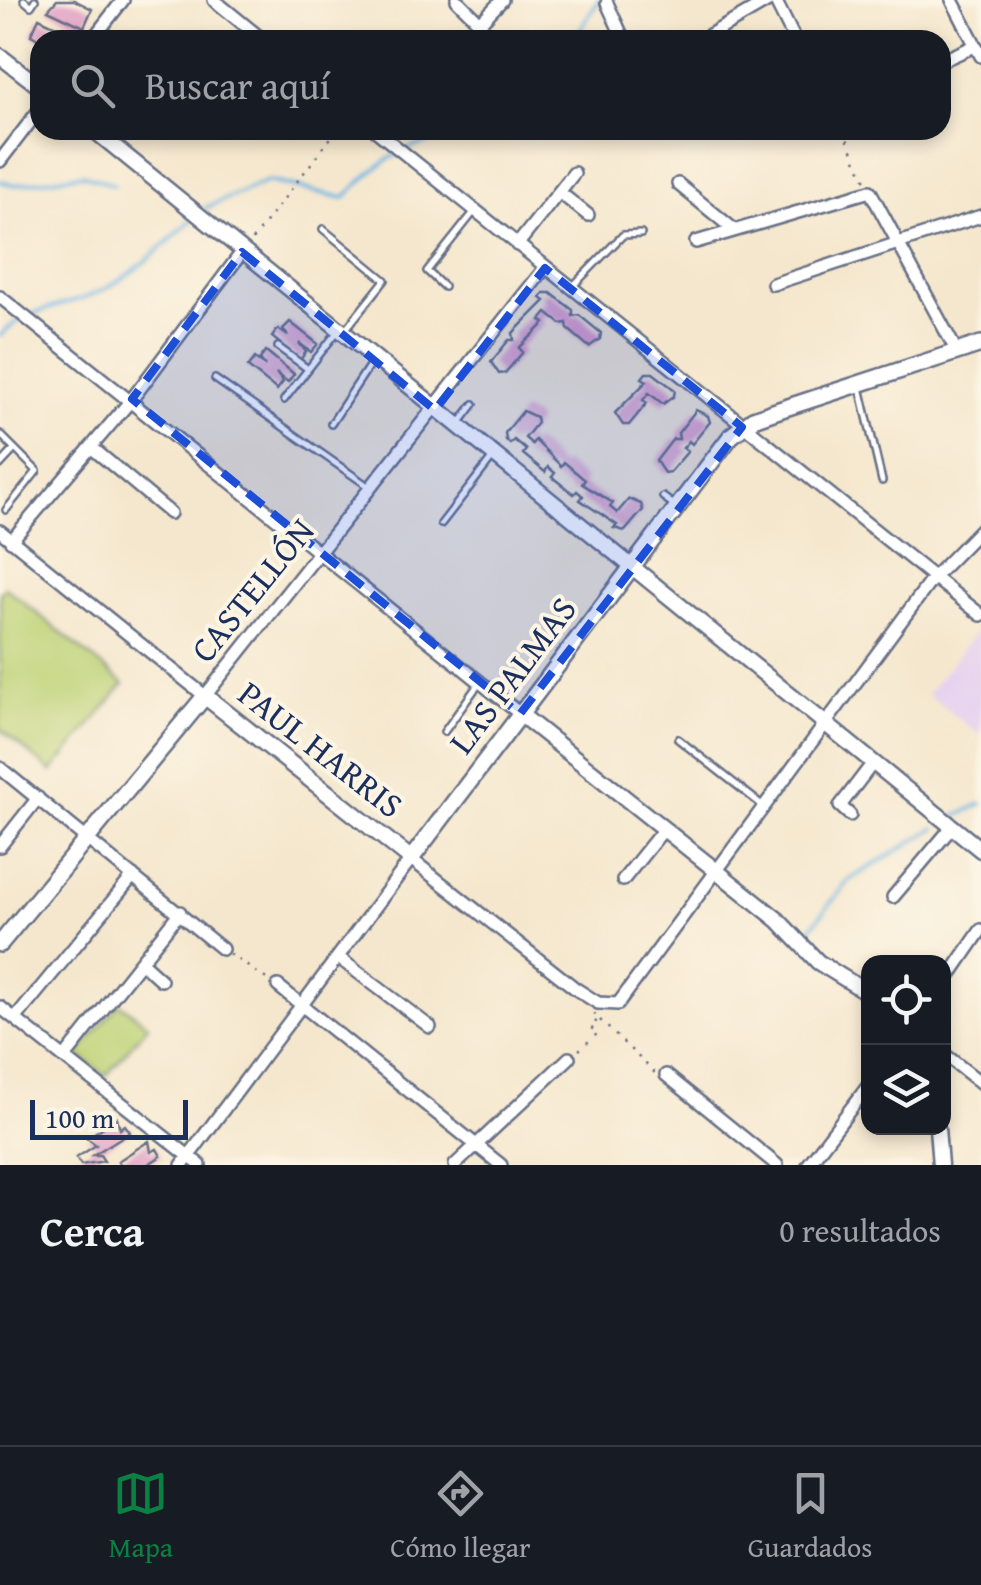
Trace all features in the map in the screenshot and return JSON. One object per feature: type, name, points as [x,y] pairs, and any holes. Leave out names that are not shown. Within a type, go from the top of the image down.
[{"type":"main road","points":[[742,426],[981,344]]},
{"type":"main road","name":"LAS PALMAS","points":[[412,859],[630,568],[669,502],[742,426]]},
{"type":"main road","name":"CASTELLÓN","points":[[0,944],[206,696]]},
{"type":"main road","name":"PAUL HARRIS","points":[[206,696],[412,859]]},
{"type":"street","points":[[100,30],[122,0]]},
{"type":"street","points":[[214,0],[252,30]]},
{"type":"street","points":[[458,0],[480,23]]},
{"type":"street","points":[[473,30],[502,0]]},
{"type":"street","points":[[715,30],[747,6],[772,0],[789,30]]},
{"type":"street","points":[[951,58],[978,51],[952,0]]},
{"type":"street","points":[[606,3],[619,30]]},
{"type":"street","points":[[0,56],[30,79]]},
{"type":"street","points":[[0,161],[30,122]]},
{"type":"street","points":[[106,140],[456,428],[981,850]]},
{"type":"street","points":[[386,140],[976,611],[981,593]]},
{"type":"street","points":[[517,245],[574,173]]},
{"type":"street","points":[[678,184],[733,229]]},
{"type":"street","points":[[696,242],[870,191],[956,352]]},
{"type":"street","points":[[560,192],[588,215]]},
{"type":"street","points":[[773,284],[981,216]]},
{"type":"street","points":[[12,540],[132,399],[242,252]]},
{"type":"street","name":"CASTELLÓN","points":[[206,696],[544,268]]},
{"type":"street","points":[[0,296],[778,920],[818,962],[861,989]]},
{"type":"street","points":[[91,447],[170,513]]},
{"type":"street","points":[[716,871],[933,578],[981,528]]},
{"type":"street","name":"PAUL HARRIS","points":[[0,532],[206,696]]},
{"type":"street","points":[[850,814],[840,806],[872,764]]},
{"type":"street","points":[[0,768],[222,949]]},
{"type":"street","points":[[0,846],[38,798]]},
{"type":"street","points":[[893,897],[952,827]]},
{"type":"street","points":[[623,880],[664,829]]},
{"type":"street","name":"PAUL HARRIS","points":[[412,859],[576,989],[610,1007],[618,1004],[716,871]]},
{"type":"street","name":"LAS PALMAS","points":[[185,1159],[412,859]]},
{"type":"street","points":[[15,1019],[133,876]]},
{"type":"street","points":[[64,1058],[180,912]]},
{"type":"street","points":[[951,974],[981,930]]},
{"type":"street","points":[[340,958],[430,1027]]},
{"type":"street","points":[[140,962],[162,980]]},
{"type":"street","points":[[278,986],[501,1165]]},
{"type":"street","points":[[0,1007],[185,1159],[200,1165]]},
{"type":"street","points":[[455,1165],[569,1058]]},
{"type":"street","points":[[951,1059],[981,1083]]},
{"type":"street","points":[[666,1075],[777,1165]]},
{"type":"street","points":[[808,1165],[861,1095]]},
{"type":"street","points":[[938,1135],[940,1165]]},
{"type":"lane","points":[[24,0],[32,6],[36,0]]},
{"type":"lane","points":[[444,286],[426,271],[474,212]]},
{"type":"lane","points":[[284,400],[384,280],[323,229]]},
{"type":"lane","points":[[570,289],[623,234],[641,234]]},
{"type":"lane","points":[[278,347],[308,369]]},
{"type":"lane","points":[[331,424],[373,360]]},
{"type":"lane","points":[[215,379],[372,488]]},
{"type":"lane","points":[[859,384],[882,482]]},
{"type":"lane","points":[[456,428],[474,404]]},
{"type":"lane","points":[[0,434],[38,471],[6,510]]},
{"type":"lane","points":[[0,465],[15,448]]},
{"type":"lane","points":[[441,524],[493,457]]},
{"type":"lane","points":[[444,732],[480,682]]},
{"type":"lane","points":[[678,738],[764,807]]},
{"type":"path","points":[[242,252],[329,140]]},
{"type":"path","points":[[847,140],[870,191]]},
{"type":"path","points":[[222,949],[278,986]]},
{"type":"path","points":[[586,1007],[655,1074],[666,1075]]},
{"type":"path","points":[[569,1058],[598,1033],[590,1026],[599,1018]]},
{"type":"highlighted area","points":[[242,252],[435,410],[545,268],[742,427],[520,714],[132,399]]},
{"type":"shaded area","points":[[981,628],[981,736],[927,694]]},
{"type":"green space","points":[[5,587],[124,684],[52,772],[0,729],[0,593]]},
{"type":"green space","points":[[119,1003],[148,1025],[106,1076],[78,1054]]},
{"type":"building","points":[[57,0],[74,0],[92,9],[84,27],[48,10]]},
{"type":"building","points":[[39,18],[64,30],[33,30]]},
{"type":"building","points":[[544,293],[551,293],[573,310],[573,316],[579,315],[601,333],[600,339],[589,347],[568,329],[567,323],[561,324],[547,313],[541,320],[545,323],[519,348],[523,352],[505,373],[499,374],[491,362],[545,301],[541,298]]},
{"type":"building","points":[[290,322],[318,344],[311,352],[299,343],[306,352],[300,360],[272,337],[278,329],[288,336],[283,329]]},
{"type":"building","points":[[266,351],[294,374],[288,382],[276,373],[283,382],[277,390],[248,367],[255,358],[265,366],[260,359]]},
{"type":"building","points":[[653,373],[675,390],[674,396],[663,404],[649,393],[643,400],[647,403],[629,425],[623,425],[615,413],[647,381],[642,378]]},
{"type":"building","points":[[696,410],[708,416],[710,422],[692,444],[689,441],[683,448],[688,451],[670,472],[664,473],[656,461],[673,439],[679,439],[678,433]]},
{"type":"building","points":[[523,411],[536,417],[537,423],[525,438],[532,444],[535,440],[561,466],[564,462],[585,480],[582,484],[613,503],[610,507],[617,513],[629,499],[641,504],[643,510],[625,531],[614,528],[617,525],[580,500],[583,496],[577,491],[574,494],[552,477],[555,473],[548,467],[545,472],[523,454],[526,450],[514,440],[510,444],[506,440],[505,433]]},
{"type":"building","points":[[117,1118],[120,1129],[125,1125],[130,1132],[93,1155],[100,1155],[104,1161],[81,1165],[76,1158],[96,1145],[87,1138]]},
{"type":"building","points":[[149,1141],[151,1152],[157,1149],[161,1156],[147,1165],[121,1165],[118,1161]]},
{"type":"waterway","points":[[580,30],[599,0]]},
{"type":"waterway","points":[[205,208],[268,181],[344,198],[395,155],[441,140]]},
{"type":"waterway","points":[[0,181],[14,185],[82,174],[114,185]]},
{"type":"waterway","points":[[0,336],[23,319],[92,295],[116,282],[190,221]]},
{"type":"waterway","points":[[953,818],[981,804]]},
{"type":"waterway","points":[[810,929],[849,880],[935,828]]}]
